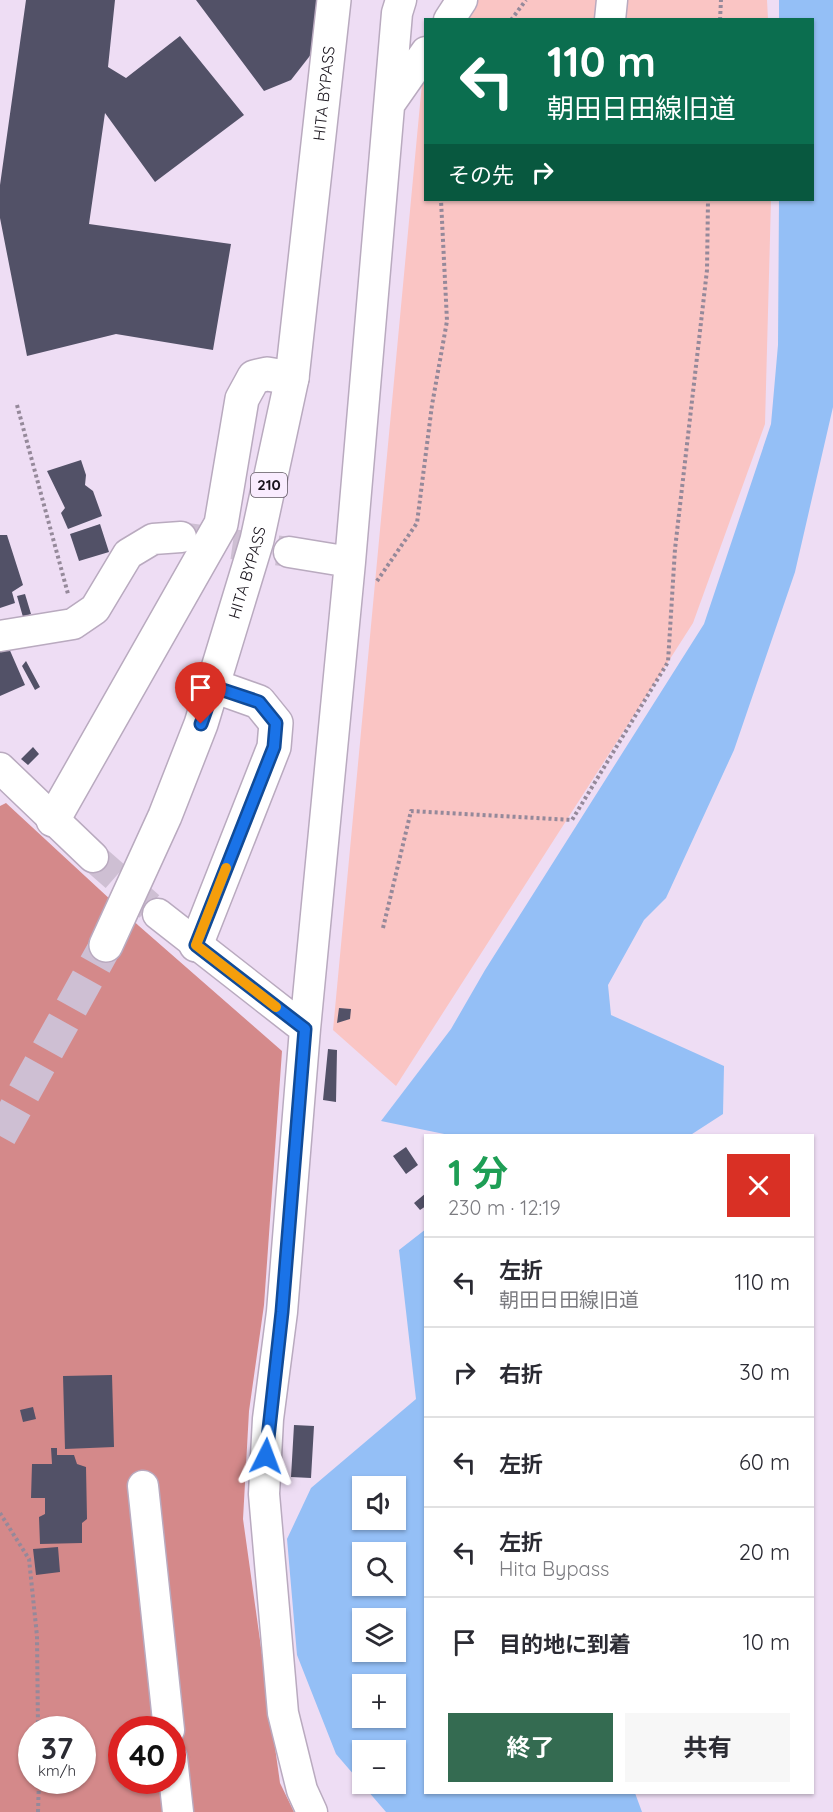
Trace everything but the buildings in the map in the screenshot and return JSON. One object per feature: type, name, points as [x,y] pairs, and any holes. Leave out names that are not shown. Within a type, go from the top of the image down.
[{"type":"highway","name":"HITA BYPASS","points":[[106,945],[165,816],[214,687],[257,540],[292,378],[334,0]]},
{"type":"highway","points":[[53,820],[221,524],[242,399],[254,377],[267,374],[292,378]]},
{"type":"highway","points":[[196,945],[274,747],[276,723],[259,702],[214,687]]},
{"type":"street","points":[[306,1805],[283,1713],[264,1494],[268,1419],[282,1312],[305,1029],[350,562],[397,13],[401,0]]},
{"type":"street","points":[[449,18],[462,0]]},
{"type":"street","points":[[610,18],[612,0]]},
{"type":"street","points":[[390,105],[424,55]]},
{"type":"street","points":[[0,636],[73,624],[95,609],[128,554],[153,539],[181,537]]},
{"type":"street","points":[[289,552],[350,562]]},
{"type":"street","points":[[0,768],[93,857]]},
{"type":"street","points":[[158,914],[305,1029]]},
{"type":"street","points":[[143,1486],[168,1716]]},
{"type":"street","points":[[176,1794],[178,1812]]},
{"type":"path","points":[[512,18],[526,0]]},
{"type":"path","points":[[720,18],[721,0]]},
{"type":"path","points":[[377,582],[417,522],[432,405],[447,321],[441,201]]},
{"type":"path","points":[[383,928],[411,811],[572,820],[668,663],[675,549],[707,270],[708,201]]},
{"type":"path","points":[[16,405],[69,600],[73,624]]},
{"type":"path","points":[[0,1513],[29,1559],[37,1636],[39,1716]]},
{"type":"path","points":[[38,1812],[39,1794]]},
{"type":"shaded area","points":[[459,0],[767,0],[768,18],[451,18]]},
{"type":"shaded area","points":[[424,78],[424,201],[771,201],[765,424],[693,623],[396,1086],[333,1030]]},
{"type":"shaded area","points":[[6,803],[139,926],[282,1051],[264,1305],[249,1411],[243,1519],[280,1783],[294,1812],[0,1812],[0,806]]},
{"type":"water","points":[[779,0],[833,0],[833,407],[795,572],[734,750],[666,898],[644,920],[608,985],[611,1015],[724,1066],[723,1114],[692,1134],[444,1134],[381,1121],[451,1029],[485,970],[704,624],[771,424],[778,345],[779,201],[814,201],[814,18],[779,18]]},
{"type":"water","points":[[424,1231],[424,1794],[635,1794],[642,1812],[386,1812],[370,1794],[406,1794],[406,1740],[352,1740],[352,1773],[336,1754],[297,1655],[287,1539],[311,1488],[416,1399],[399,1250]]},
{"type":"tunnel","points":[[188,538],[289,552]]},
{"type":"tunnel","points":[[93,857],[158,914]]},
{"type":"tunnel","points":[[0,1136],[106,945]]},
{"type":"slow traffic","points":[[226,868],[196,945],[276,1007]]},
{"type":"route","points":[[201,724],[214,687],[259,702],[276,723],[274,747],[196,945],[305,1029],[282,1312],[268,1419],[266,1456]]}]
